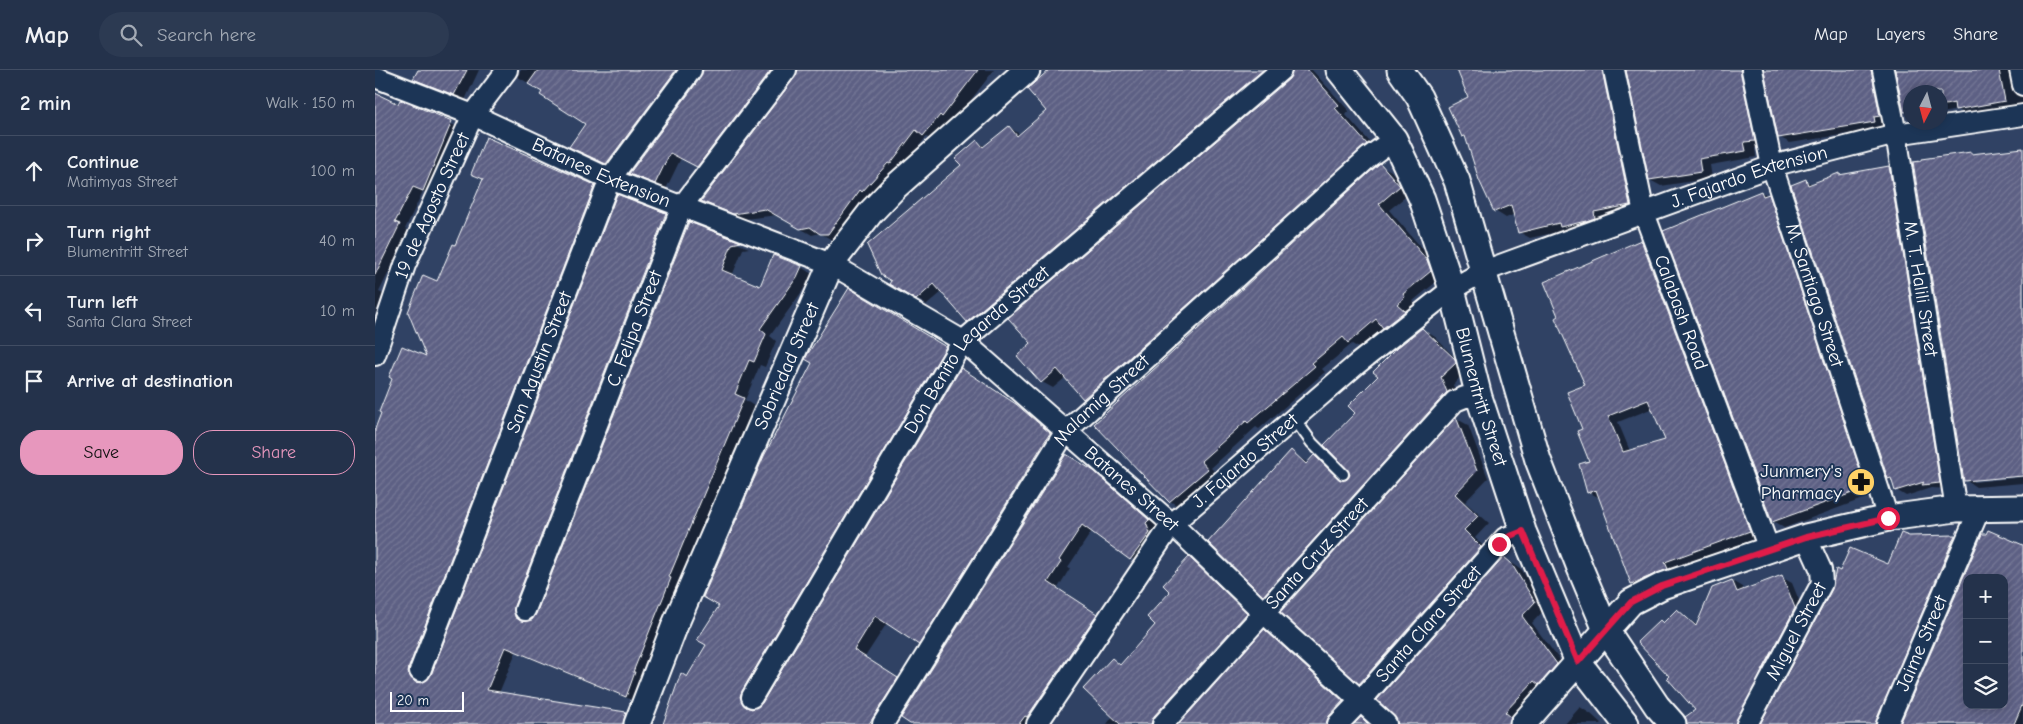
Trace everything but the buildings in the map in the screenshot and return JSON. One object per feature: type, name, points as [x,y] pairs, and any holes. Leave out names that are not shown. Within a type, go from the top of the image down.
[{"type":"street","name":"19 de Agosto Street","points":[[375,355],[405,266],[473,115],[507,70]]},
{"type":"street","name":"San Agustin Street","points":[[420,671],[610,179],[691,70]]},
{"type":"street","name":"C. Felipa Street","points":[[525,610],[682,206],[786,70]]},
{"type":"street","name":"Sobriedad Street","points":[[637,724],[675,625],[831,264],[871,212],[894,188],[1027,70]]},
{"type":"street","name":"Don Benito Legarda Street","points":[[752,697],[963,341],[1281,70]]},
{"type":"street","name":"Blumentritt Street","points":[[1339,70],[1394,140],[1422,199],[1453,289],[1479,397],[1523,531],[1578,662],[1626,724]]},
{"type":"street","name":"Blumentritt Street","points":[[1399,70],[1419,97],[1457,181],[1538,460],[1606,630],[1657,706],[1673,724]]},
{"type":"street","name":"Calabash Road","points":[[1614,70],[1644,213],[1769,549]]},
{"type":"street","name":"M. Santiago Street","points":[[1752,70],[1771,166],[1888,518]]},
{"type":"street","name":"M. T. Halili Street","points":[[1883,70],[1968,508]]},
{"type":"street","points":[[2020,70],[2023,85]]},
{"type":"street","name":"Batanes Extension","points":[[375,77],[473,115],[610,179],[831,264]]},
{"type":"street","name":"J. Fajardo Extension","points":[[1484,271],[1771,166],[1896,134],[2023,115]]},
{"type":"street","name":"Malamig Street","points":[[883,724],[1066,431],[1369,156],[1394,140]]},
{"type":"street","name":"Batanes Street","points":[[831,264],[963,341],[1172,524],[1263,613],[1386,724]]},
{"type":"street","name":"J. Fajardo Street","points":[[1037,724],[1172,524],[1357,364],[1453,289],[1484,271]]},
{"type":"street","name":"Santa Cruz Street","points":[[1163,724],[1455,401],[1465,397],[1479,397]]},
{"type":"street","points":[[1523,724],[1631,602],[1662,586],[1806,537],[1888,518],[1968,508],[2023,508]]},
{"type":"street","name":"Jaime Street","points":[[1887,724],[1968,508]]},
{"type":"street","name":"Santa Clara Street","points":[[1338,724],[1505,538],[1523,531]]},
{"type":"street","name":"Miguel Street","points":[[1747,724],[1822,583],[1821,570],[1806,537]]},
{"type":"lane","points":[[1293,418],[1312,443],[1343,474]]},
{"type":"place","name":"Junmery's Pharmacy","points":[[1861,482]]},
{"type":"route","points":[[1499,544],[1505,538],[1523,531],[1578,662],[1631,602],[1662,586],[1806,537],[1888,518]]}]
